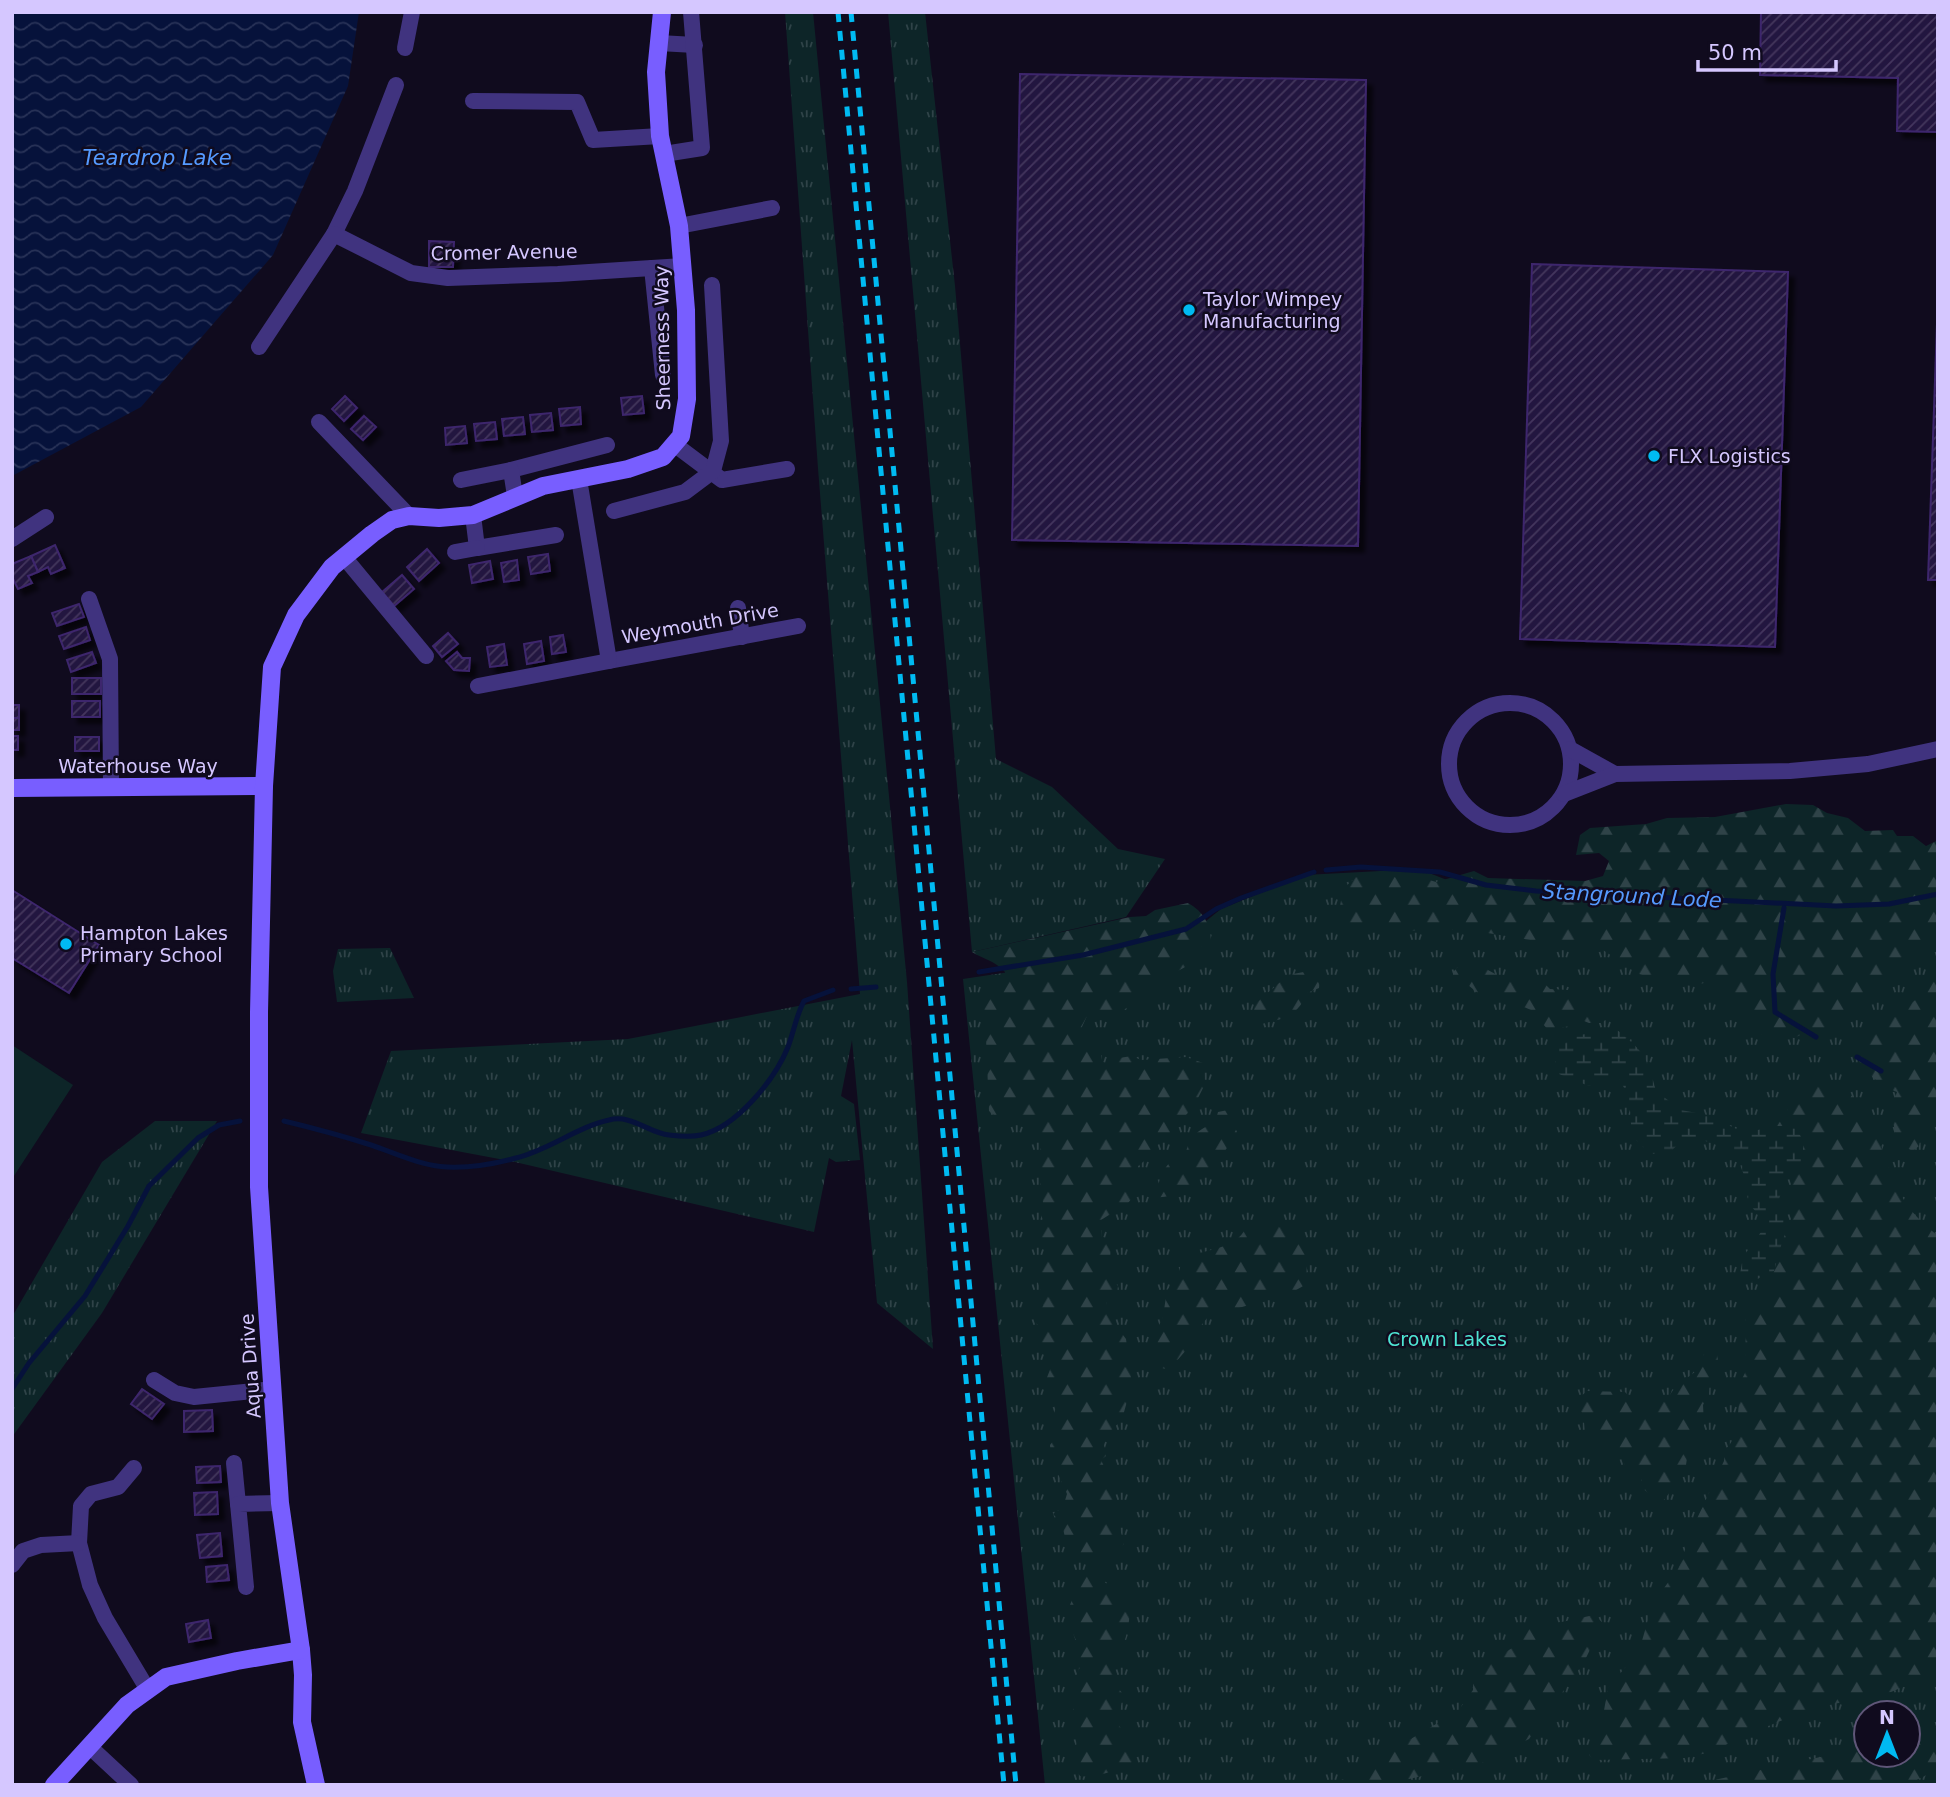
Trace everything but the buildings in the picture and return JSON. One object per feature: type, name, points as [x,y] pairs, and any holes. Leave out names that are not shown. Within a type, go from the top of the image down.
[{"type":"street","points":[[405,48],[412,12]]},
{"type":"street","name":"Sheerness Way","points":[[662,12],[656,72],[662,145],[680,226],[686,310],[687,399],[681,436],[674,444]]},
{"type":"street","points":[[473,101],[577,102],[593,140],[702,148],[691,12]]},
{"type":"street","points":[[659,43],[695,45]]},
{"type":"street","points":[[259,347],[334,234],[355,191],[396,85]]},
{"type":"street","points":[[680,226],[772,208]]},
{"type":"street","name":"Cromer Avenue","points":[[334,234],[411,273],[448,278],[683,266]]},
{"type":"street","name":"Sheerness Way","points":[[652,268],[663,374]]},
{"type":"street","points":[[614,511],[685,492],[713,471],[721,441],[712,285]]},
{"type":"street","points":[[319,422],[409,516]]},
{"type":"street","points":[[264,786],[272,667],[296,615],[332,567],[392,520],[409,516],[439,518],[473,515],[543,486],[628,469],[663,457],[674,444],[722,480],[787,469]]},
{"type":"street","points":[[461,480],[607,445]]},
{"type":"street","points":[[511,470],[514,496]]},
{"type":"street","name":"Weymouth Drive","points":[[579,479],[609,662]]},
{"type":"street","points":[[473,515],[477,548]]},
{"type":"street","points":[[12,539],[46,517]]},
{"type":"street","points":[[455,552],[556,535]]},
{"type":"street","points":[[344,557],[426,656]]},
{"type":"street","points":[[89,599],[110,659],[111,787]]},
{"type":"street","points":[[738,608],[742,637]]},
{"type":"street","name":"Weymouth Drive","points":[[478,686],[799,626]]},
{"type":"street","points":[[1564,794],[1571,772],[1570,749],[1555,721],[1529,705],[1498,703],[1471,716],[1452,741],[1448,771],[1460,800],[1483,820],[1513,826],[1543,816],[1564,794],[1615,774],[1790,771],[1868,764],[1938,748]]},
{"type":"street","points":[[1570,749],[1615,774]]},
{"type":"street","name":"Waterhouse Way","points":[[12,788],[264,786]]},
{"type":"street","name":"Aqua Drive","points":[[264,786],[259,1012],[260,1187],[280,1503],[301,1650],[302,1723],[316,1785]]},
{"type":"street","points":[[153,1380],[175,1393],[194,1397],[273,1390]]},
{"type":"street","points":[[234,1463],[246,1587]]},
{"type":"street","points":[[134,1468],[118,1487],[91,1494],[81,1506],[79,1542],[90,1585],[124,1652],[148,1690]]},
{"type":"street","points":[[238,1504],[280,1503]]},
{"type":"street","points":[[12,1565],[23,1551],[41,1545],[79,1542]]},
{"type":"street","points":[[54,1785],[127,1705],[166,1677],[301,1650]]},
{"type":"street","points":[[89,1746],[131,1785]]},
{"type":"green space","points":[[785,12],[813,12],[907,982],[933,1349],[877,1303],[852,1040],[841,1096],[854,1104],[860,1160],[836,1162],[829,1158],[814,1232],[515,1162],[361,1133],[391,1051],[628,1039],[860,994]]},
{"type":"green space","points":[[888,12],[925,12],[955,286],[996,759],[1052,787],[1118,849],[1165,859],[1126,917],[972,952]]},
{"type":"green space","points":[[1786,804],[1813,805],[1827,813],[1848,818],[1865,831],[1893,830],[1897,836],[1913,836],[1926,846],[1938,840],[1938,937],[1918,950],[1908,967],[1838,1028],[1816,1028],[1794,1038],[1787,1034],[1767,1038],[1751,1025],[1727,995],[1711,981],[1693,986],[1670,983],[1639,974],[1600,948],[1579,943],[1543,942],[1463,929],[1403,931],[1367,928],[1345,932],[1335,914],[1339,912],[1343,889],[1357,876],[1388,870],[1389,874],[1403,881],[1423,878],[1436,882],[1474,871],[1488,878],[1585,881],[1603,876],[1609,861],[1599,853],[1576,855],[1580,835],[1590,828],[1646,824],[1667,818],[1715,817]]},
{"type":"green space","name":"Crown Lakes","points":[[1419,869],[1485,895],[1938,877],[1938,1785],[1045,1785],[963,979],[1082,961],[1190,934],[1221,909],[1305,875]]},
{"type":"green space","points":[[1188,903],[1205,919],[1211,941],[1201,947],[1187,966],[1154,984],[1151,993],[1112,1017],[1096,1009],[1087,1016],[1081,1029],[1097,1035],[1103,1065],[1116,1066],[1119,1058],[1132,1056],[1141,1060],[1186,1057],[1203,1063],[1205,1084],[1194,1106],[1137,1167],[1138,1191],[1128,1203],[1101,1220],[1102,1238],[1111,1245],[1109,1274],[1118,1286],[1117,1293],[1107,1301],[1106,1312],[1126,1339],[1132,1384],[1122,1419],[1103,1440],[1106,1456],[1101,1460],[1117,1500],[1124,1544],[1104,1555],[1082,1556],[1068,1551],[1062,1524],[1053,1514],[1063,1507],[1067,1494],[1051,1458],[1050,1445],[1057,1436],[1054,1417],[1057,1406],[1046,1380],[1055,1357],[1040,1345],[1040,1329],[1034,1319],[1034,1314],[1043,1306],[1035,1270],[1049,1253],[1049,1249],[1038,1241],[1039,1232],[1046,1227],[1041,1215],[1044,1212],[1040,1177],[1042,1153],[1034,1125],[1022,1123],[1012,1115],[995,1116],[989,1111],[982,996],[1005,980],[1005,972],[972,952],[1130,917],[1146,916],[1155,910]]},
{"type":"green space","points":[[390,948],[414,998],[337,1002],[333,971],[338,949]]},
{"type":"green space","points":[[1461,964],[1477,964],[1508,981],[1541,980],[1550,989],[1569,990],[1569,993],[1580,996],[1584,1002],[1596,1004],[1599,1010],[1606,1011],[1608,1017],[1602,1023],[1589,1023],[1579,1019],[1569,1026],[1549,1031],[1531,1010],[1498,996],[1479,994],[1468,985],[1454,985],[1453,972]]},
{"type":"green space","points":[[1938,967],[1938,1117],[1923,1125],[1919,1146],[1913,1151],[1905,1147],[1896,1133],[1893,1108],[1897,1092],[1876,1080],[1860,1062],[1867,1049],[1868,1031],[1869,1036],[1886,1027],[1919,997],[1930,972]]},
{"type":"green space","points":[[1314,970],[1320,976],[1319,988],[1307,993],[1298,1008],[1286,1017],[1253,1026],[1254,1005],[1288,975]]},
{"type":"green space","points":[[1616,1029],[1643,1055],[1656,1091],[1681,1110],[1707,1115],[1745,1133],[1775,1126],[1793,1126],[1803,1139],[1803,1155],[1798,1170],[1786,1179],[1779,1199],[1786,1228],[1774,1271],[1747,1284],[1739,1280],[1743,1257],[1766,1225],[1748,1202],[1744,1175],[1734,1150],[1699,1139],[1684,1139],[1671,1151],[1653,1154],[1634,1136],[1627,1096],[1619,1078],[1589,1086],[1559,1074],[1553,1052],[1574,1036]]},
{"type":"green space","points":[[12,1045],[73,1085],[12,1179]]},
{"type":"green space","points":[[1815,1081],[1837,1085],[1860,1105],[1876,1132],[1903,1198],[1916,1216],[1938,1236],[1938,1672],[1891,1692],[1810,1709],[1714,1751],[1686,1758],[1594,1760],[1589,1755],[1590,1738],[1597,1721],[1603,1716],[1608,1688],[1639,1651],[1653,1603],[1678,1569],[1694,1525],[1724,1461],[1724,1453],[1736,1435],[1741,1381],[1745,1373],[1746,1316],[1767,1298],[1773,1264],[1792,1217],[1790,1156],[1757,1138],[1759,1123],[1787,1113],[1795,1091]]},
{"type":"green space","points":[[1228,1110],[1237,1132],[1223,1154],[1191,1185],[1167,1196],[1155,1197],[1161,1176],[1168,1165],[1186,1153],[1196,1134],[1215,1123],[1218,1112]]},
{"type":"green space","points":[[155,1121],[217,1121],[102,1313],[12,1437],[12,1317],[102,1162]]},
{"type":"green space","points":[[1271,1223],[1292,1233],[1303,1246],[1307,1262],[1305,1285],[1289,1294],[1273,1295],[1266,1300],[1208,1317],[1195,1333],[1193,1342],[1175,1363],[1166,1369],[1153,1366],[1150,1344],[1163,1317],[1167,1290],[1178,1279],[1181,1262],[1234,1241],[1247,1226]]},
{"type":"green space","points":[[1705,1344],[1717,1350],[1718,1362],[1710,1375],[1709,1395],[1703,1405],[1704,1425],[1696,1434],[1696,1450],[1687,1458],[1685,1472],[1664,1500],[1656,1499],[1642,1488],[1642,1480],[1629,1475],[1621,1455],[1595,1450],[1595,1437],[1585,1430],[1583,1414],[1578,1408],[1577,1400],[1587,1391],[1625,1392],[1636,1404],[1655,1397],[1669,1397],[1680,1383],[1697,1370],[1704,1356]]},
{"type":"green space","points":[[1091,1572],[1114,1589],[1125,1590],[1136,1599],[1136,1606],[1130,1610],[1123,1644],[1113,1662],[1114,1683],[1123,1694],[1118,1724],[1130,1741],[1129,1748],[1135,1750],[1135,1765],[1092,1777],[1080,1776],[1075,1769],[1077,1733],[1073,1721],[1073,1684],[1080,1667],[1080,1648],[1074,1636],[1075,1616],[1070,1605],[1080,1579]]},
{"type":"green space","points":[[1594,1615],[1603,1623],[1584,1662],[1529,1739],[1485,1762],[1382,1785],[1333,1785],[1458,1711],[1473,1690],[1473,1671],[1514,1647],[1514,1638],[1529,1629]]},
{"type":"green space","points":[[1938,1727],[1938,1769],[1907,1785],[1701,1785],[1852,1750],[1852,1769],[1922,1769],[1922,1732]]},
{"type":"water","name":"Teardrop Lake","points":[[12,12],[359,12],[348,86],[273,255],[141,407],[12,476]]},
{"type":"waterway","name":"Stanground Lode","points":[[1326,870],[1361,867],[1440,872],[1486,885],[1536,891],[1836,906],[1889,904],[1938,894]]},
{"type":"waterway","name":"Stanground Lode","points":[[979,972],[1083,955],[1186,929],[1216,909],[1314,872]]},
{"type":"waterway","points":[[1784,908],[1773,974],[1775,1012],[1816,1037]]},
{"type":"waterway","points":[[851,989],[876,987]]},
{"type":"waterway","name":"Stanground Lode","points":[[284,1121],[328,1132],[418,1162],[447,1167],[482,1165],[516,1158],[609,1120],[625,1120],[662,1134],[701,1135],[728,1122],[753,1100],[782,1060],[804,1001],[833,990]]},
{"type":"waterway","points":[[1857,1057],[1881,1071]]},
{"type":"waterway","name":"Stanground Lode","points":[[12,1389],[29,1363],[85,1296],[149,1186],[198,1138],[219,1125],[240,1121]]},
{"type":"railway","points":[[838,12],[1004,1785]]},
{"type":"railway","points":[[851,12],[1016,1785]]},
{"type":"place","name":"Taylor Wimpey Manufacturing","points":[[1189,310]]},
{"type":"place","name":"FLX Logistics","points":[[1654,456]]},
{"type":"place","name":"Hampton Lakes Primary School","points":[[66,944]]}]
